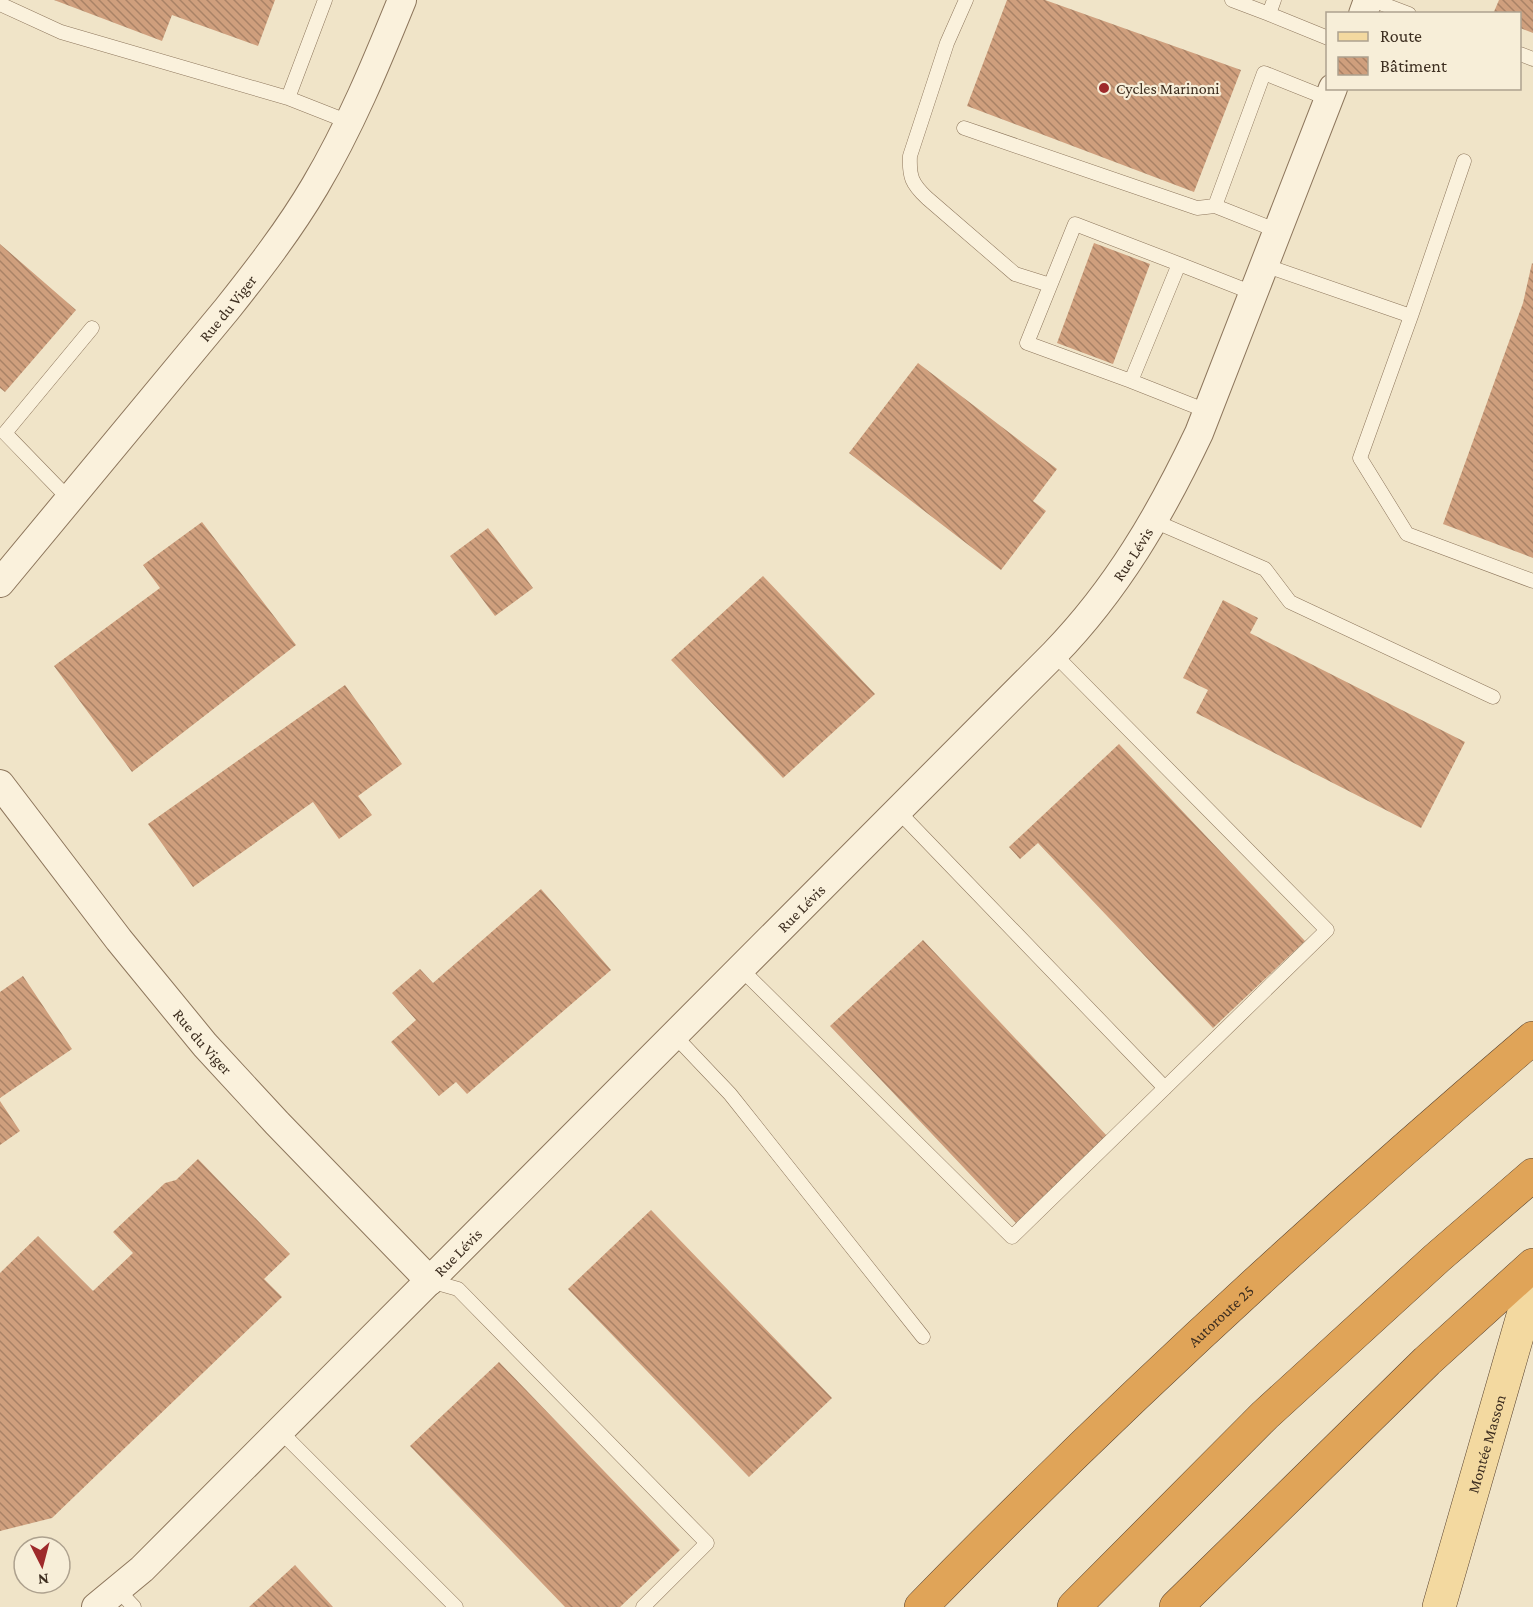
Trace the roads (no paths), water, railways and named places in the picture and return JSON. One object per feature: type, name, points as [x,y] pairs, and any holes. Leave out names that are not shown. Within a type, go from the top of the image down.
[{"type":"highway","name":"Autoroute 25","points":[[921,1607],[1060,1468],[1227,1308],[1385,1165],[1533,1038]]},
{"type":"highway","points":[[1074,1607],[1273,1407],[1437,1258],[1533,1175]]},
{"type":"highway","points":[[1176,1607],[1427,1361],[1533,1266]]},
{"type":"main road","name":"Montée Masson","points":[[1439,1607],[1533,1281]]},
{"type":"street","name":"Rue du Viger","points":[[0,583],[256,272],[297,215],[349,122],[402,0]]},
{"type":"street","name":"Rue Lévis","points":[[116,1601],[142,1569],[1054,654],[1098,604],[1144,539],[1180,472],[1207,411],[1331,94]]},
{"type":"street","name":"Rue du Viger","points":[[0,784],[119,940],[205,1045],[277,1124],[430,1281]]},
{"type":"lane","points":[[288,98],[325,0]]},
{"type":"lane","points":[[966,0],[939,66],[910,156],[910,173],[916,188],[1015,274],[1050,285]]},
{"type":"lane","points":[[1232,0],[1326,37]]},
{"type":"lane","points":[[1269,14],[1274,0]]},
{"type":"lane","points":[[1370,0],[1403,12]]},
{"type":"lane","points":[[0,4],[61,32],[288,98],[349,122]]},
{"type":"lane","points":[[1215,207],[1264,73],[1331,94]]},
{"type":"lane","points":[[964,128],[1197,208],[1215,207],[1278,231]]},
{"type":"lane","points":[[1464,161],[1360,458],[1407,534],[1533,581]]},
{"type":"lane","points":[[1207,411],[1027,343],[1075,224],[1253,293]]},
{"type":"lane","points":[[1131,381],[1179,264]]},
{"type":"lane","points":[[1264,265],[1411,316]]},
{"type":"lane","points":[[69,499],[3,431],[92,328]]},
{"type":"lane","points":[[1154,521],[1265,569],[1290,602],[1493,698]]},
{"type":"lane","points":[[741,969],[1012,1237],[1327,930],[1054,654]]},
{"type":"lane","points":[[898,811],[1165,1088]]},
{"type":"lane","points":[[674,1035],[730,1094],[923,1337]]},
{"type":"lane","points":[[430,1281],[458,1289],[707,1543],[643,1607]]},
{"type":"lane","points":[[280,1431],[456,1607]]},
{"type":"place","name":"Cycles Marinoni","points":[[1104,88]]}]
